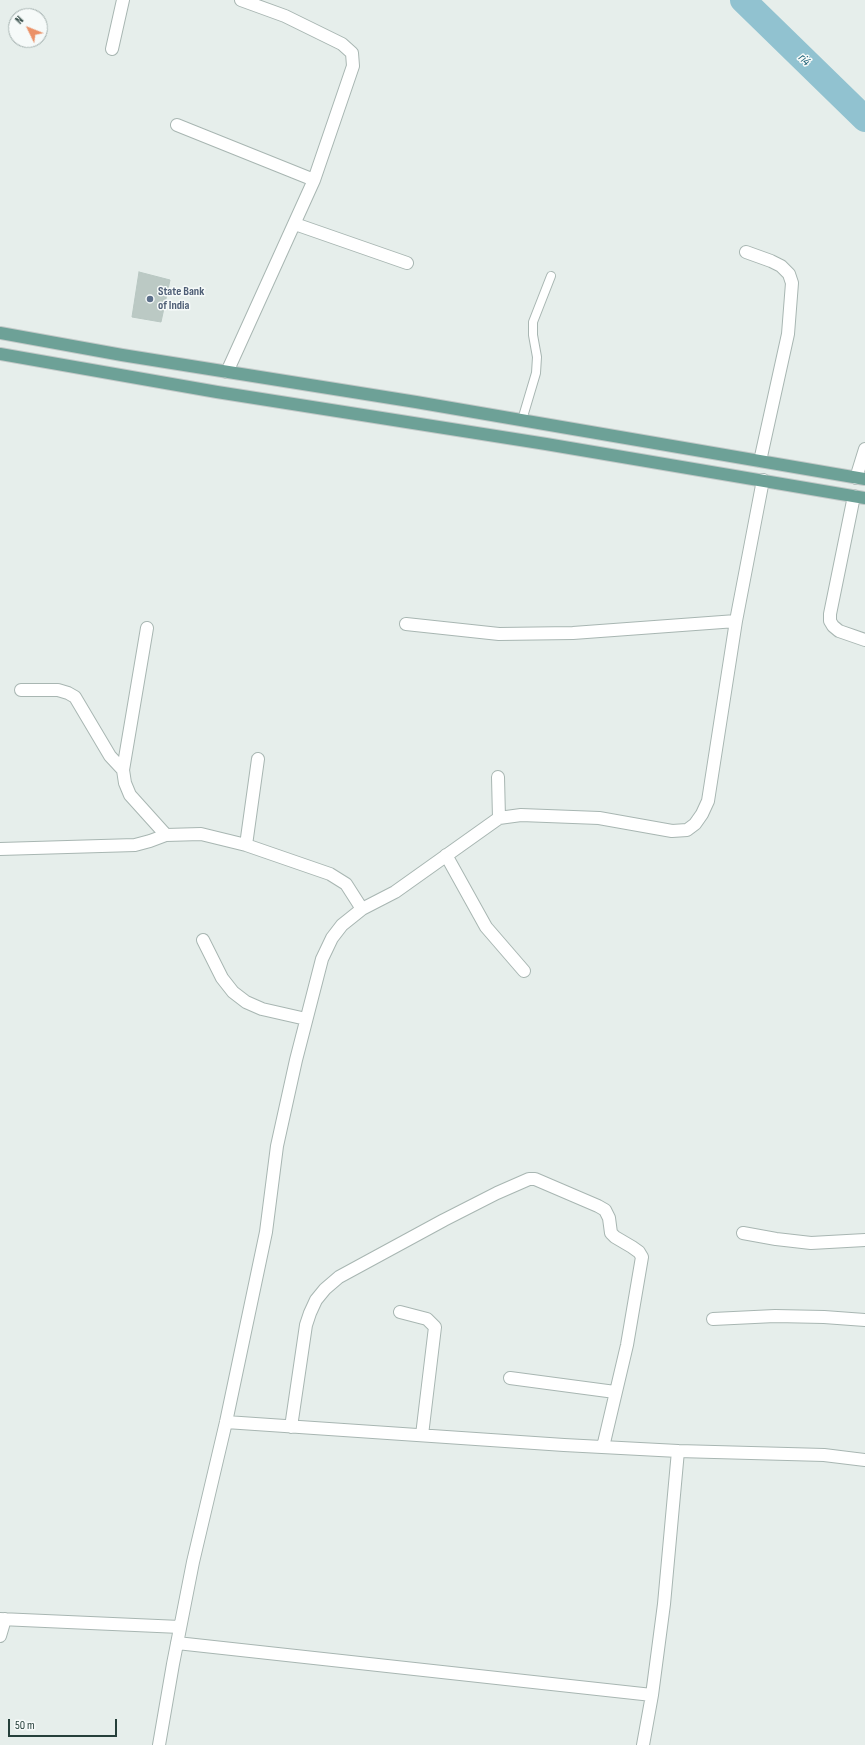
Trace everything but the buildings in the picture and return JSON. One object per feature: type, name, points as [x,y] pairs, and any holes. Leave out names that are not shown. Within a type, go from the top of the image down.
[{"type":"main road","points":[[0,333],[522,420],[860,479]]},
{"type":"main road","points":[[0,354],[217,392],[546,444],[860,497]]},
{"type":"street","points":[[112,49],[124,0]]},
{"type":"street","points":[[228,372],[314,180],[353,66],[352,53],[342,44],[285,16],[241,0]]},
{"type":"street","points":[[176,124],[314,180]]},
{"type":"street","points":[[295,224],[407,263]]},
{"type":"street","points":[[746,252],[781,266],[789,274],[792,283],[788,334],[760,461]]},
{"type":"street","points":[[860,479],[865,449]]},
{"type":"street","points":[[159,1745],[193,1562],[226,1422],[266,1232],[277,1146],[306,1019],[322,959],[332,938],[342,925],[362,909],[395,892],[499,818],[521,815],[599,818],[672,831],[687,830],[695,824],[708,801],[736,621],[763,480]]},
{"type":"street","points":[[860,497],[830,614],[830,621],[833,626],[840,631],[865,640]]},
{"type":"street","points":[[406,624],[499,634],[573,633],[736,621]]},
{"type":"street","points":[[147,628],[123,770],[125,783],[130,795],[166,834]]},
{"type":"street","points":[[21,690],[58,690],[75,697],[110,756],[123,770]]},
{"type":"street","points":[[246,845],[258,759]]},
{"type":"street","points":[[498,777],[499,818]]},
{"type":"street","points":[[0,849],[135,845],[150,841],[166,834],[201,834],[246,845],[330,874],[346,884],[362,909]]},
{"type":"street","points":[[446,855],[486,927],[524,971]]},
{"type":"street","points":[[203,940],[222,978],[233,992],[246,1002],[262,1009],[306,1019]]},
{"type":"street","points":[[291,1427],[306,1325],[316,1300],[325,1289],[339,1277],[444,1220],[497,1193],[529,1179],[535,1179],[605,1210],[609,1218],[612,1233],[615,1237],[639,1252],[642,1257],[627,1345],[603,1447]]},
{"type":"street","points":[[743,1233],[776,1240],[811,1243],[865,1240]]},
{"type":"street","points":[[400,1312],[428,1319],[435,1327],[422,1435]]},
{"type":"street","points":[[713,1320],[789,1316],[865,1320]]},
{"type":"street","points":[[510,1378],[615,1392]]},
{"type":"street","points":[[226,1422],[603,1447],[678,1451],[824,1455],[865,1460]]},
{"type":"street","points":[[643,1745],[652,1695],[664,1604],[678,1451]]},
{"type":"street","points":[[0,1636],[2,1619],[180,1627]]},
{"type":"street","points":[[177,1643],[652,1695]]},
{"type":"lane","points":[[522,420],[536,373],[537,357],[533,335],[533,322],[550,276]]},
{"type":"waterway","name":"ri4","points":[[743,0],[865,119]]},
{"type":"place","name":"State Bank of India","points":[[150,299]]}]
